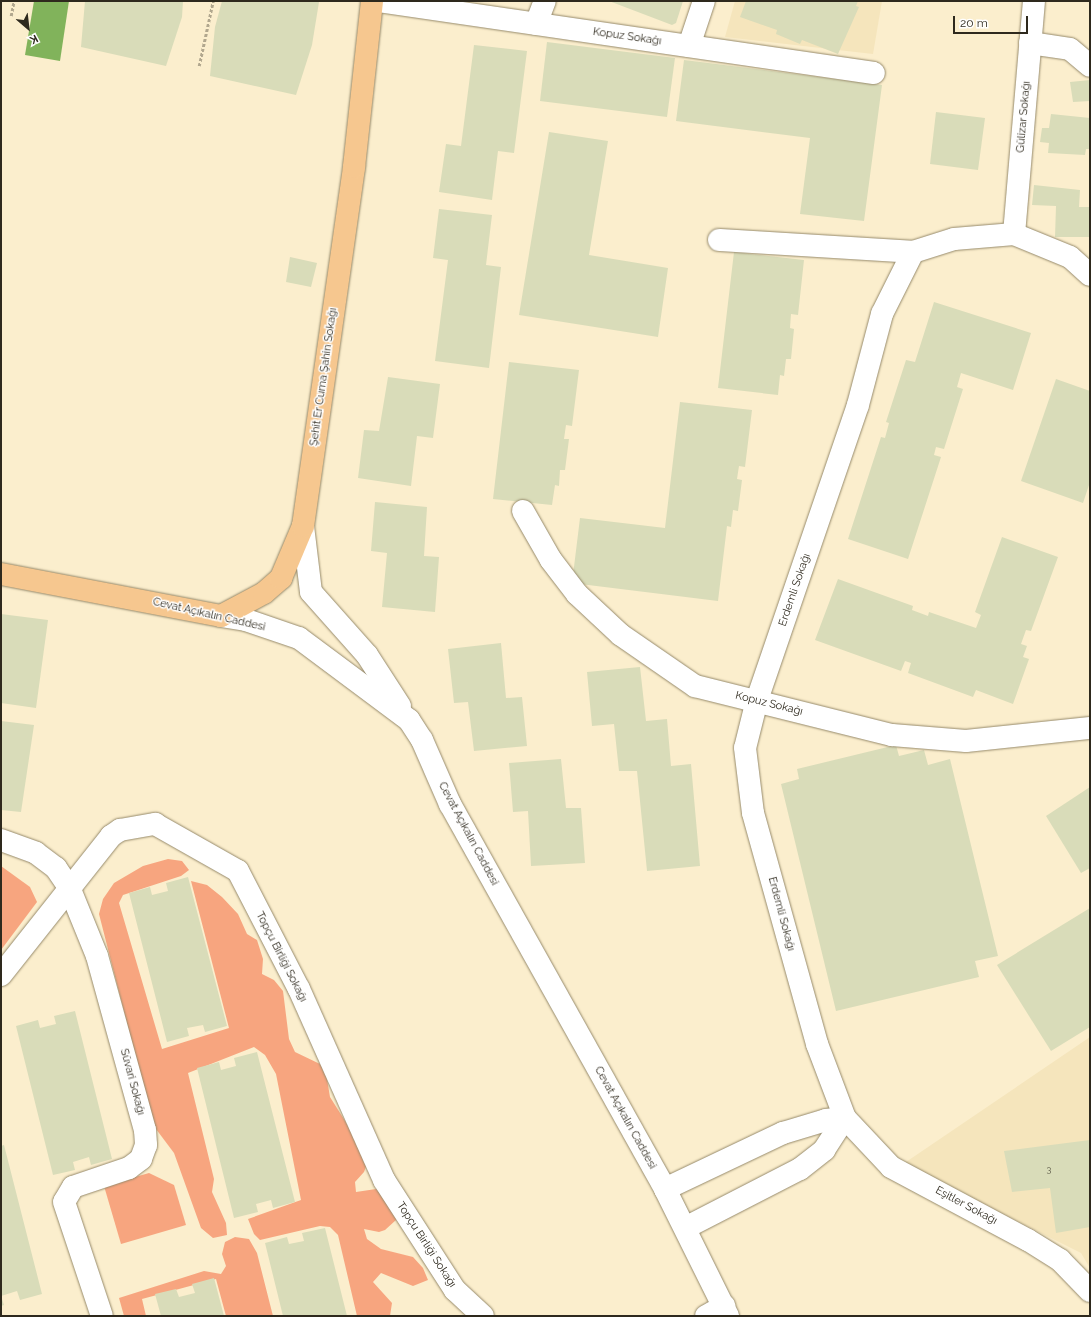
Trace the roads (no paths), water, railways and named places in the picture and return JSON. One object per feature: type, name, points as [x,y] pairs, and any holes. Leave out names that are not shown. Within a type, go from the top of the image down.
[{"type":"main road","name":"Şehit Er Cuma Şahin Sokağı","points":[[302,526],[354,167],[372,1]]},
{"type":"main road","points":[[220,616],[264,593],[281,578],[302,526]]},
{"type":"main road","name":"Cevat Açıkalın Caddesi","points":[[1,574],[220,616]]},
{"type":"street","name":"Kopuz Sokağı","points":[[380,1],[874,73]]},
{"type":"street","points":[[536,24],[545,1]]},
{"type":"street","points":[[688,46],[704,1]]},
{"type":"street","name":"Gülizar Sokağı","points":[[1014,234],[1034,1]]},
{"type":"street","points":[[1030,43],[1080,47],[1090,66]]},
{"type":"street","points":[[719,240],[913,252],[954,239],[1014,234],[1070,257],[1090,275]]},
{"type":"street","name":"Erdemli Sokağı","points":[[845,1118],[817,1044],[753,813],[745,748],[757,700],[858,405],[882,314],[913,252]]},
{"type":"street","name":"Kopuz Sokağı","points":[[523,511],[551,560],[577,594],[621,635],[695,686],[757,700],[892,735],[966,741],[1090,728]]},
{"type":"street","name":"Şehit Er Cuma Şahin Sokağı","points":[[302,526],[311,592],[367,655],[409,720]]},
{"type":"street","name":"Cevat Açıkalın Caddesi","points":[[220,616],[246,620],[299,638],[409,720],[422,740],[450,804],[665,1189],[684,1228],[719,1313]]},
{"type":"street","name":"Topçu Birliği Sokağı","points":[[1,975],[69,887],[111,836],[120,830],[143,824],[155,824],[238,871],[299,989],[384,1180],[455,1290],[483,1316]]},
{"type":"street","name":"Süvari Sokağı","points":[[1,840],[36,853],[56,868],[69,887],[97,956],[146,1130],[146,1145],[140,1159],[129,1168],[73,1187],[64,1202],[102,1316]]},
{"type":"street","points":[[665,1189],[782,1134],[826,1120],[845,1118]]},
{"type":"street","points":[[684,1228],[800,1169],[824,1150],[845,1118]]},
{"type":"street","name":"Eşitler Sokağı","points":[[845,1118],[891,1167],[1028,1240],[1060,1260],[1090,1290]]}]
